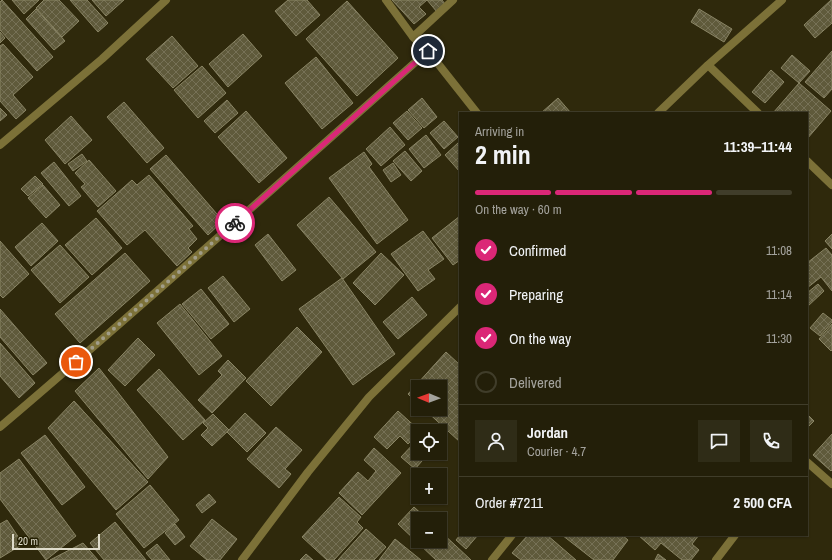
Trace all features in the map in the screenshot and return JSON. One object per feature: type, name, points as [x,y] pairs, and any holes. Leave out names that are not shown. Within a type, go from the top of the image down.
[{"type":"street","points":[[0,145],[102,59],[166,0]]},
{"type":"street","points":[[386,0],[412,37],[428,51],[476,112]]},
{"type":"street","points":[[412,37],[453,0]]},
{"type":"street","points":[[659,112],[708,65],[782,0]]},
{"type":"street","points":[[0,427],[196,258],[428,51]]},
{"type":"street","points":[[708,65],[757,112]]},
{"type":"street","points":[[808,162],[832,185]]},
{"type":"street","points":[[242,560],[308,472],[369,398],[459,308]]},
{"type":"street","points":[[808,463],[832,484]]},
{"type":"street","points":[[492,560],[511,536]]},
{"type":"street","points":[[716,560],[734,536]]},
{"type":"building","points":[[2,0],[53,57],[37,71],[0,30],[0,2]]},
{"type":"building","points":[[12,0],[39,0],[24,14]]},
{"type":"building","points":[[44,0],[59,0],[79,21],[62,37],[36,8]]},
{"type":"building","points":[[70,0],[87,0],[108,23],[98,32]]},
{"type":"building","points":[[92,0],[124,0],[106,16]]},
{"type":"building","points":[[288,0],[307,0],[320,15],[296,36],[275,11]]},
{"type":"building","points":[[392,0],[427,0],[419,7],[426,14],[414,24]]},
{"type":"building","points":[[427,0],[442,0],[445,4],[437,12]]},
{"type":"building","points":[[831,0],[832,23],[815,38],[804,25]]},
{"type":"building","points":[[347,1],[398,58],[357,96],[306,39]]},
{"type":"building","points":[[36,9],[65,41],[54,50],[26,19]]},
{"type":"building","points":[[699,9],[732,29],[724,42],[691,22]]},
{"type":"building","points":[[0,32],[5,38],[0,43]]},
{"type":"building","points":[[243,34],[262,56],[228,87],[209,64]]},
{"type":"building","points":[[172,36],[198,66],[173,88],[146,59]]},
{"type":"building","points":[[3,44],[33,77],[13,95],[26,110],[16,119],[0,101],[0,46]]},
{"type":"building","points":[[832,51],[832,89],[824,98],[805,82]]},
{"type":"building","points":[[792,55],[810,71],[799,83],[781,68]]},
{"type":"building","points":[[316,57],[353,103],[322,129],[285,83]]},
{"type":"building","points":[[202,66],[226,93],[198,118],[174,90]]},
{"type":"building","points":[[771,70],[784,82],[765,103],[752,92]]},
{"type":"building","points":[[799,83],[831,111],[808,138],[808,112],[774,112]]},
{"type":"building","points":[[422,98],[437,117],[424,128],[408,110]]},
{"type":"building","points":[[558,98],[570,112],[542,112]]},
{"type":"building","points":[[227,100],[238,113],[215,133],[204,121]]},
{"type":"building","points":[[124,102],[164,148],[147,163],[107,117]]},
{"type":"building","points":[[0,108],[7,115],[0,121]]},
{"type":"building","points":[[246,111],[287,158],[259,183],[218,137]]},
{"type":"building","points":[[407,111],[422,128],[408,140],[393,123]]},
{"type":"building","points":[[71,116],[92,140],[65,164],[45,140]]},
{"type":"building","points":[[444,121],[458,137],[444,149],[430,133]]},
{"type":"building","points":[[390,127],[405,145],[381,166],[366,149]]},
{"type":"building","points":[[426,135],[441,155],[424,168],[409,149]]},
{"type":"building","points":[[459,142],[459,171],[445,155]]},
{"type":"building","points":[[405,151],[422,171],[411,181],[393,161]]},
{"type":"building","points":[[364,152],[372,164],[369,167],[408,220],[377,244],[329,178]]},
{"type":"building","points":[[82,154],[87,161],[73,171],[68,164]]},
{"type":"building","points":[[166,155],[223,221],[208,235],[150,169]]},
{"type":"building","points":[[89,160],[116,191],[98,207],[81,187],[85,184],[75,173]]},
{"type":"building","points":[[54,162],[81,196],[69,206],[41,173]]},
{"type":"building","points":[[393,163],[401,175],[391,182],[383,170]]},
{"type":"building","points":[[149,175],[193,226],[189,229],[197,239],[188,248],[192,252],[177,266],[145,230],[127,245],[97,211],[132,180],[137,185]]},
{"type":"building","points":[[35,176],[43,184],[28,196],[21,189]]},
{"type":"building","points":[[43,185],[60,205],[46,218],[28,198]]},
{"type":"building","points":[[329,197],[376,252],[343,279],[297,225]]},
{"type":"building","points":[[459,217],[459,261],[453,265],[432,238]]},
{"type":"building","points":[[96,218],[122,248],[92,275],[65,245]]},
{"type":"building","points":[[42,223],[58,241],[31,266],[15,247]]},
{"type":"building","points":[[423,231],[444,259],[428,270],[435,279],[418,291],[391,254]]},
{"type":"building","points":[[268,234],[296,270],[282,281],[255,245]]},
{"type":"building","points":[[832,234],[832,249],[825,241]]},
{"type":"building","points":[[0,241],[29,274],[3,298],[0,295]]},
{"type":"building","points":[[60,245],[89,277],[60,303],[31,270]]},
{"type":"building","points":[[826,248],[832,255],[832,291],[821,277],[808,287],[808,262]]},
{"type":"building","points":[[125,253],[150,281],[80,343],[55,314]]},
{"type":"building","points":[[381,253],[404,275],[375,305],[353,283]]},
{"type":"building","points":[[223,276],[250,309],[234,322],[208,288]]},
{"type":"building","points":[[342,278],[395,354],[353,385],[299,309]]},
{"type":"building","points":[[818,284],[824,291],[808,306],[808,292]]},
{"type":"building","points":[[201,289],[229,324],[211,339],[182,304]]},
{"type":"building","points":[[412,297],[427,315],[398,339],[383,322]]},
{"type":"building","points":[[180,304],[222,356],[199,375],[157,323]]},
{"type":"building","points":[[0,309],[47,363],[33,375],[0,337]]},
{"type":"building","points":[[823,313],[832,320],[832,322],[820,336],[810,328]]},
{"type":"building","points":[[832,324],[832,350],[831,351],[819,339]]},
{"type":"building","points":[[297,327],[322,352],[271,406],[246,381]]},
{"type":"building","points":[[138,338],[155,355],[125,386],[108,370]]},
{"type":"building","points":[[0,343],[35,383],[19,398],[0,376]]},
{"type":"building","points":[[446,352],[459,364],[459,441],[447,430],[447,424],[440,424],[432,416],[447,416],[447,380],[421,380]]},
{"type":"building","points":[[228,360],[246,378],[212,413],[198,400],[222,375],[218,371]]},
{"type":"building","points":[[99,368],[168,457],[148,479],[75,391]]},
{"type":"building","points":[[159,369],[205,420],[183,440],[137,390]]},
{"type":"building","points":[[74,401],[148,482],[116,510],[48,428]]},
{"type":"building","points":[[398,411],[412,424],[411,424],[411,441],[408,444],[400,436],[387,449],[374,437]]},
{"type":"building","points":[[245,413],[266,433],[247,452],[227,432]]},
{"type":"building","points":[[213,414],[229,430],[212,446],[201,435],[208,428],[203,423]]},
{"type":"building","points":[[808,415],[814,421],[808,427]]},
{"type":"building","points":[[276,427],[302,450],[285,469],[291,474],[279,488],[247,459]]},
{"type":"building","points":[[832,434],[832,470],[831,471],[813,455]]},
{"type":"building","points":[[45,435],[85,487],[62,505],[21,453]]},
{"type":"building","points":[[411,446],[411,460],[423,460],[416,468],[414,468],[401,457]]},
{"type":"building","points":[[374,448],[401,473],[362,515],[339,493],[358,472],[368,481],[376,471],[364,460]]},
{"type":"building","points":[[19,459],[76,536],[46,560],[0,499],[0,473]]},
{"type":"building","points":[[150,485],[179,520],[144,548],[116,514]]},
{"type":"building","points":[[209,494],[216,502],[202,513],[196,505]]},
{"type":"building","points":[[339,497],[361,517],[357,522],[363,528],[334,560],[327,560],[302,537]]},
{"type":"building","points":[[414,507],[419,512],[411,512],[411,536],[398,524]]},
{"type":"building","points":[[212,519],[237,539],[220,560],[207,560],[190,546]]},
{"type":"building","points":[[7,520],[23,544],[0,558],[0,524]]},
{"type":"building","points":[[115,522],[146,560],[104,560],[90,543]]},
{"type":"building","points":[[175,524],[185,537],[175,545],[165,533]]},
{"type":"building","points":[[366,529],[386,547],[374,560],[338,560]]},
{"type":"building","points":[[459,536],[477,536],[466,549],[456,540]]},
{"type":"building","points":[[527,536],[548,536],[576,560],[521,560],[512,553]]},
{"type":"building","points":[[563,536],[623,536],[628,540],[613,560],[594,560]]},
{"type":"building","points":[[639,536],[698,536],[692,544],[699,550],[691,560],[682,560],[661,543],[655,550]]},
{"type":"building","points":[[447,538],[471,560],[436,560],[423,548],[447,548]]},
{"type":"building","points":[[395,539],[421,560],[379,560]]},
{"type":"building","points":[[83,543],[98,560],[50,560]]},
{"type":"building","points":[[157,544],[170,560],[152,560],[146,553]]},
{"type":"building","points":[[306,554],[313,560],[300,560]]},
{"type":"building","points":[[658,554],[666,560],[655,560]]},
{"type":"way so far","points":[[76,362],[235,223]]},
{"type":"route","points":[[235,223],[428,51]]}]
